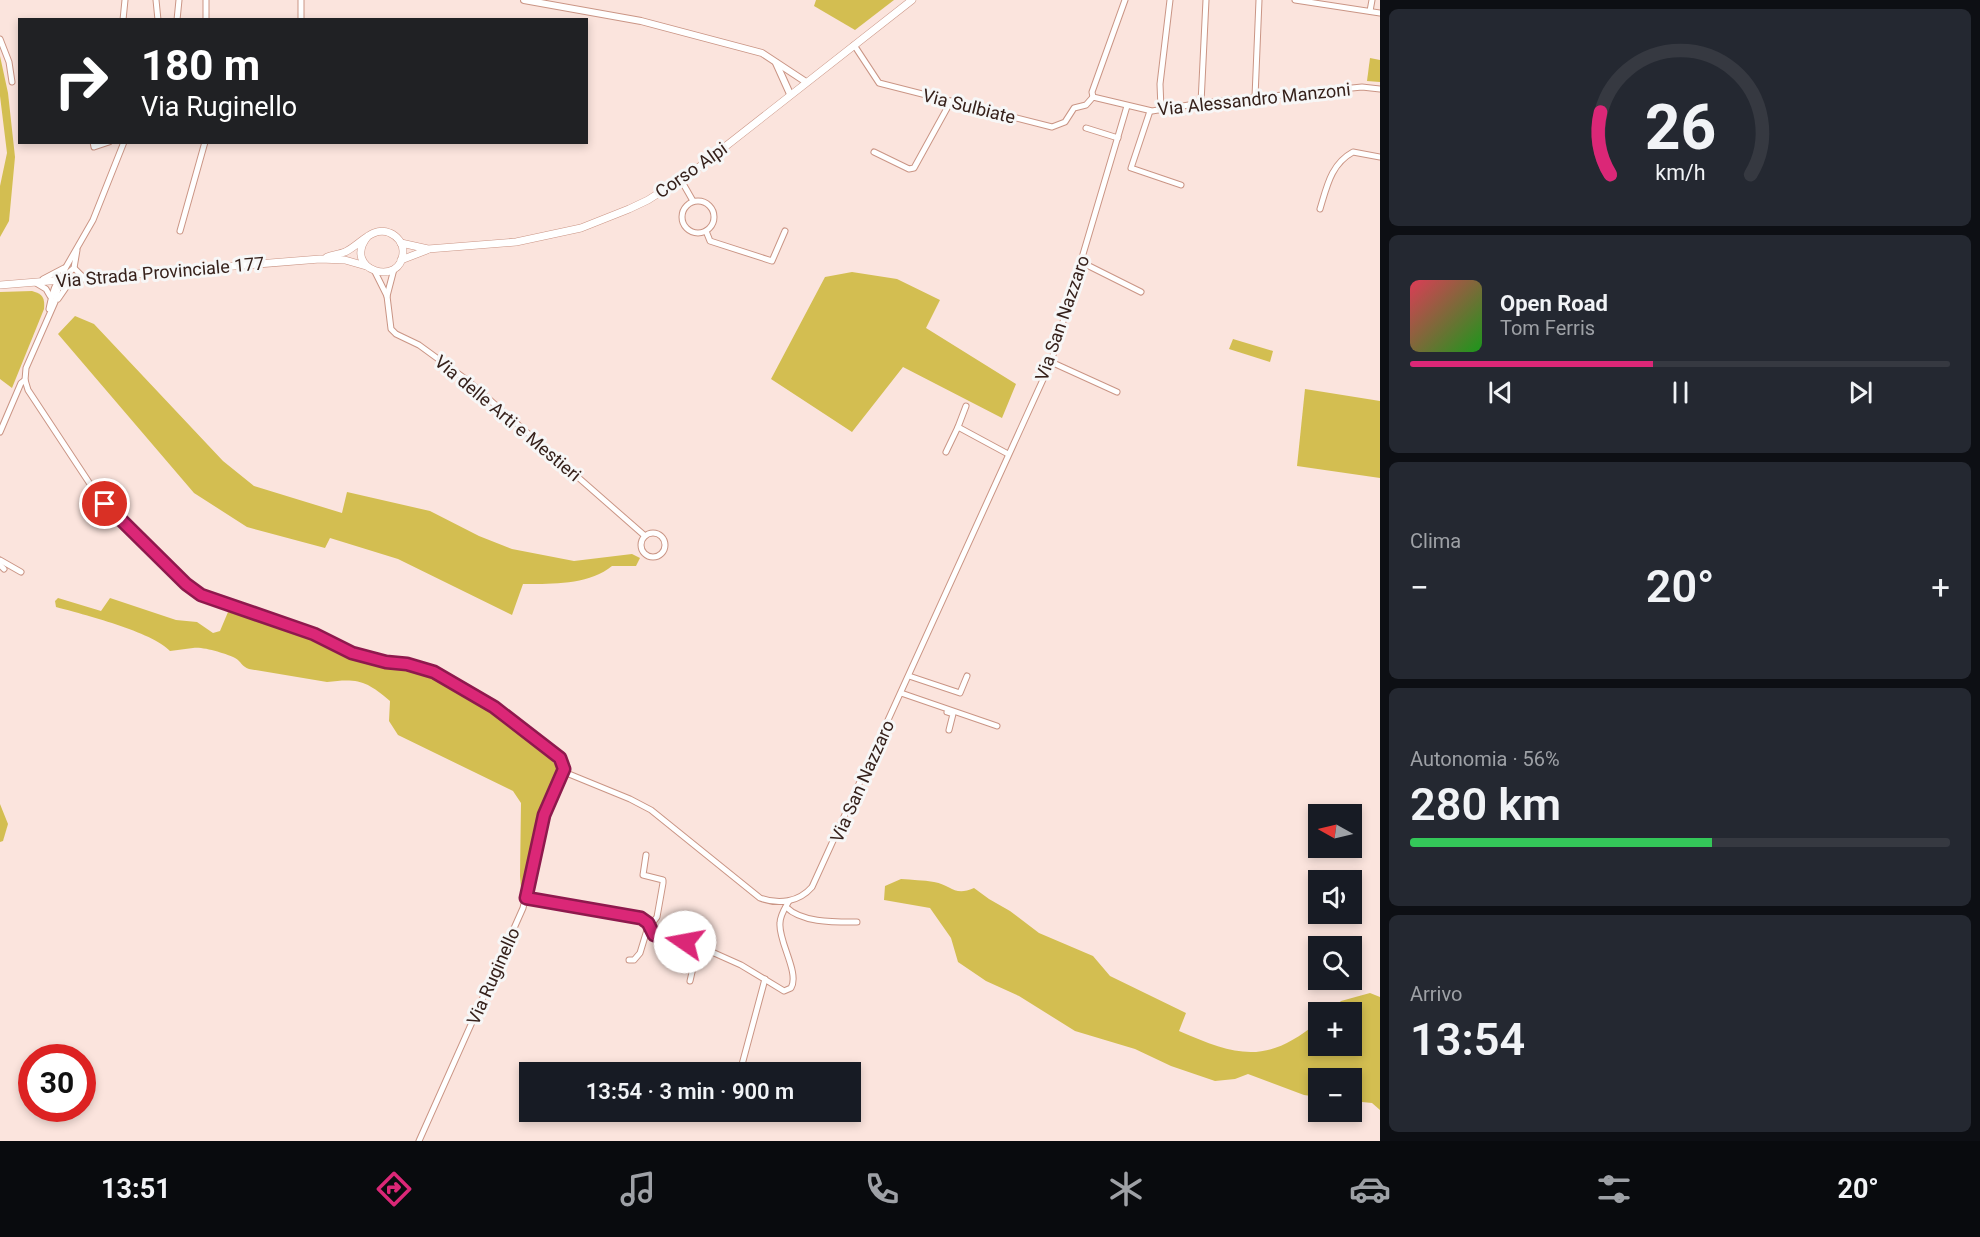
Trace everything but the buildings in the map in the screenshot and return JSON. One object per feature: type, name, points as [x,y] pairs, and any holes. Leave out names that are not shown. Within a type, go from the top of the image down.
[{"type":"main road","name":"Corso Alpi","points":[[401,243],[428,249],[516,242],[581,228],[629,209],[681,180],[715,155],[912,0]]},
{"type":"main road","points":[[366,266],[361,253],[368,236],[377,231],[386,231],[395,235],[403,250],[401,260],[394,269],[384,273],[375,272]]},
{"type":"main road","name":"Via Strada Provinciale 177","points":[[320,259],[345,252],[368,236]]},
{"type":"main road","name":"Corso Alpi","points":[[401,260],[428,249]]},
{"type":"main road","name":"Via Strada Provinciale 177","points":[[0,285],[320,259],[345,260],[366,266],[375,272]]},
{"type":"street","points":[[123,18],[125,0]]},
{"type":"street","points":[[156,0],[158,18]]},
{"type":"street","points":[[177,18],[179,0]]},
{"type":"street","points":[[206,0],[206,18]]},
{"type":"street","points":[[301,0],[301,18]]},
{"type":"street","points":[[524,0],[616,16],[758,52],[768,56],[806,82]]},
{"type":"street","points":[[1093,97],[1092,92],[1125,0]]},
{"type":"street","points":[[1161,110],[1160,84],[1170,0]]},
{"type":"street","points":[[1201,103],[1206,0]]},
{"type":"street","points":[[1255,97],[1259,0]]},
{"type":"street","points":[[1295,0],[1380,12]]},
{"type":"street","points":[[1370,11],[1372,0]]},
{"type":"street","points":[[0,39],[9,62],[12,82]]},
{"type":"street","name":"Via Sulbiate","points":[[854,45],[879,83],[1052,127],[1065,122],[1074,108],[1086,105],[1093,97]]},
{"type":"street","points":[[776,62],[790,94]]},
{"type":"street","name":"Via Alessandro Manzoni","points":[[1093,97],[1150,111],[1255,97],[1362,87],[1380,89]]},
{"type":"street","points":[[874,152],[909,170],[915,168],[951,101]]},
{"type":"street","name":"Via San Nazzaro","points":[[788,904],[806,894],[818,879],[1051,362],[1127,106]]},
{"type":"street","points":[[1150,111],[1131,168],[1181,185]]},
{"type":"street","points":[[1086,128],[1118,138]]},
{"type":"street","points":[[123,144],[93,220],[60,280],[46,322],[26,368],[25,380],[28,390],[96,493],[114,515],[186,584],[210,599],[294,626],[352,653],[434,672],[494,707],[560,758],[564,772],[651,810],[760,898],[788,904]]},
{"type":"street","points":[[180,231],[204,144]]},
{"type":"street","points":[[1320,209],[1334,168],[1345,156],[1353,152],[1380,157]]},
{"type":"street","points":[[681,180],[693,201]]},
{"type":"street","points":[[693,201],[705,202],[713,210],[713,222],[706,231],[694,232],[685,226],[682,214],[688,204],[693,201]]},
{"type":"street","points":[[706,231],[710,241],[772,261],[785,231]]},
{"type":"street","points":[[60,280],[74,268],[77,246]]},
{"type":"street","points":[[1081,262],[1141,292]]},
{"type":"street","points":[[34,283],[66,267]]},
{"type":"street","points":[[53,302],[69,283],[84,278],[74,268]]},
{"type":"street","name":"Via delle Arti e Mestieri","points":[[387,296],[394,269]]},
{"type":"street","name":"Via delle Arti e Mestieri","points":[[375,272],[387,296],[391,329],[396,334],[419,345],[467,380],[645,536]]},
{"type":"street","points":[[34,283],[46,289],[53,302]]},
{"type":"street","points":[[1051,362],[1117,392]]},
{"type":"street","points":[[0,432],[21,383],[25,380]]},
{"type":"street","points":[[946,452],[966,406]]},
{"type":"street","points":[[958,427],[1008,454]]},
{"type":"street","name":"Via delle Arti e Mestieri","points":[[653,533],[662,537],[664,546],[661,553],[654,557],[646,555],[641,545],[645,536],[653,533]]},
{"type":"street","points":[[0,560],[21,572]]},
{"type":"street","points":[[909,676],[960,693],[967,676]]},
{"type":"street","points":[[901,694],[998,726]]},
{"type":"street","points":[[901,694],[953,714],[949,730]]},
{"type":"street","name":"Via Ruginello","points":[[419,1141],[523,908],[544,815],[564,772]]},
{"type":"street","points":[[629,960],[634,960],[640,953],[650,926],[657,918],[663,883],[663,879],[643,875],[646,855]]},
{"type":"street","points":[[526,898],[641,918],[646,920],[654,935],[696,945],[741,965],[784,991],[794,983],[780,933],[780,920],[788,904]]},
{"type":"street","points":[[788,904],[793,914],[831,922],[858,922]]},
{"type":"street","points":[[690,981],[696,945]]},
{"type":"street","points":[[744,1062],[765,979]]},
{"type":"shaded area","points":[[816,0],[894,0],[855,30],[814,6]]},
{"type":"shaded area","points":[[0,56],[8,93],[15,157],[9,221],[0,237],[0,186],[7,153],[0,96]]},
{"type":"shaded area","points":[[1370,58],[1380,60],[1380,82],[1367,81]]},
{"type":"shaded area","points":[[852,272],[897,279],[940,300],[926,328],[1016,384],[1002,418],[903,367],[852,432],[771,379],[825,277]]},
{"type":"shaded area","points":[[32,291],[42,297],[44,309],[12,388],[0,379],[0,292]]},
{"type":"shaded area","points":[[75,316],[94,324],[223,461],[254,486],[342,513],[347,492],[430,511],[479,536],[512,549],[574,561],[632,554],[640,558],[636,566],[612,566],[581,580],[523,584],[512,615],[398,559],[330,538],[325,548],[247,527],[194,493],[58,334]]},
{"type":"shaded area","points":[[1233,339],[1273,351],[1270,362],[1229,349]]},
{"type":"shaded area","points":[[1305,389],[1380,401],[1380,478],[1297,466]]},
{"type":"shaded area","points":[[58,598],[101,611],[110,598],[176,620],[197,622],[213,633],[220,631],[228,612],[277,625],[358,659],[406,667],[432,677],[492,711],[545,752],[557,767],[537,834],[525,889],[521,888],[520,876],[521,803],[513,791],[398,735],[389,721],[390,701],[375,689],[362,682],[347,680],[327,682],[249,669],[235,658],[208,649],[170,651],[149,637],[56,607],[55,601]]},
{"type":"shaded area","points":[[0,804],[8,824],[3,841],[0,842]]},
{"type":"shaded area","points":[[901,879],[940,883],[957,891],[974,888],[1039,933],[1093,956],[1110,976],[1186,1013],[1179,1031],[1199,1040],[1235,1050],[1251,1052],[1266,1050],[1282,1045],[1308,1029],[1308,1056],[1362,1056],[1362,1002],[1340,1002],[1370,993],[1380,997],[1380,1110],[1372,1103],[1362,1102],[1362,1068],[1308,1068],[1308,1096],[1248,1074],[1235,1079],[1215,1081],[1171,1066],[1135,1049],[1075,1031],[1019,996],[986,981],[958,962],[951,938],[930,908],[884,900],[885,886]]},
{"type":"route","points":[[105,504],[186,584],[201,595],[294,626],[352,653],[434,672],[494,707],[560,758],[564,769],[544,815],[530,870],[526,898],[641,918],[646,920],[654,935],[685,942]]}]
